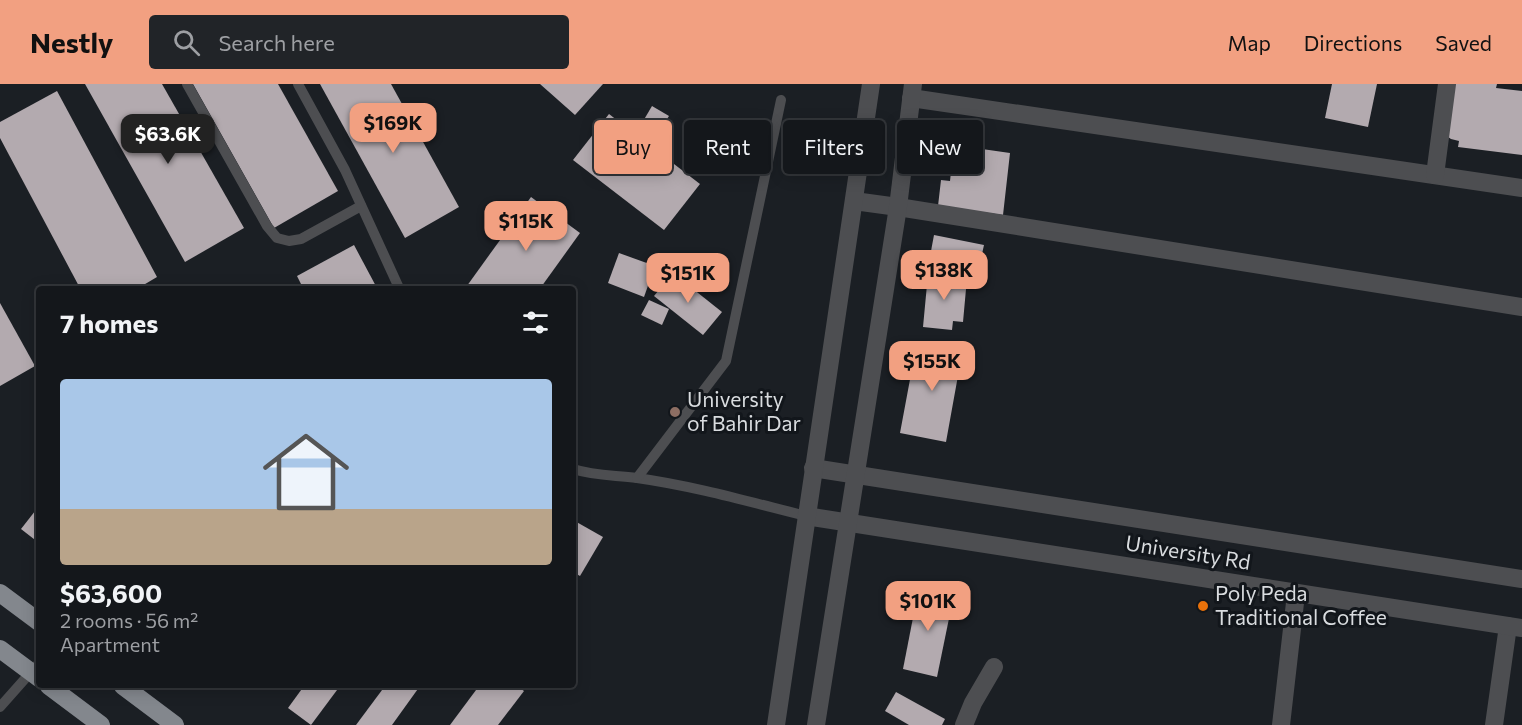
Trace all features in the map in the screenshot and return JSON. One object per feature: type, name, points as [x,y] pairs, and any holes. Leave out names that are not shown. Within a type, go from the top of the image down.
[{"type":"highway","points":[[0,593],[36,620]]},
{"type":"highway","points":[[0,648],[36,671]]},
{"type":"highway","points":[[52,688],[101,725]]},
{"type":"highway","points":[[126,688],[175,725]]},
{"type":"street","points":[[776,725],[871,84]]},
{"type":"street","points":[[1435,175],[1447,84]]},
{"type":"street","points":[[816,725],[898,207],[912,91],[1522,188]]},
{"type":"street","points":[[854,201],[1522,307]]},
{"type":"street","name":"University Rd","points":[[813,468],[1522,579]]},
{"type":"street","name":"University Rd","points":[[806,516],[1515,627]]},
{"type":"street","points":[[1281,725],[1296,594]]},
{"type":"street","points":[[1494,725],[1515,627]]},
{"type":"street","points":[[964,725],[973,703],[994,667]]},
{"type":"lane","points":[[187,84],[267,226],[277,238],[301,239],[361,206]]},
{"type":"lane","points":[[298,84],[345,170],[398,286]]},
{"type":"lane","points":[[637,478],[726,361],[781,100]]},
{"type":"lane","points":[[576,470],[591,474],[637,478],[723,495],[806,516]]},
{"type":"lane","points":[[0,707],[36,671]]},
{"type":"building","points":[[85,84],[162,84],[244,228],[185,262]]},
{"type":"building","points":[[193,84],[278,84],[338,191],[274,228]]},
{"type":"building","points":[[320,84],[391,84],[459,207],[405,238]]},
{"type":"building","points":[[540,84],[603,84],[575,115]]},
{"type":"building","points":[[1332,84],[1377,84],[1368,127],[1325,118]]},
{"type":"building","points":[[1441,84],[1497,84],[1496,88],[1522,91],[1522,155],[1458,147],[1459,141],[1444,134]]},
{"type":"building","points":[[57,91],[157,277],[142,286],[79,286],[0,138],[0,122]]},
{"type":"building","points":[[652,106],[669,116],[666,120],[644,120]]},
{"type":"building","points":[[609,114],[617,120],[604,120]]},
{"type":"building","points":[[594,133],[594,174],[672,174],[672,162],[684,174],[700,184],[664,230],[573,160]]},
{"type":"building","points":[[983,149],[1010,153],[1003,215],[938,206],[941,180],[950,181],[951,174],[983,174]]},
{"type":"building","points":[[531,197],[580,233],[542,286],[467,286]]},
{"type":"building","points":[[934,235],[984,245],[978,272],[929,262]]},
{"type":"building","points":[[354,245],[376,286],[302,286],[297,276]]},
{"type":"building","points":[[619,253],[655,266],[644,297],[608,283]]},
{"type":"building","points":[[673,273],[722,312],[703,335],[654,296]]},
{"type":"building","points":[[928,274],[967,278],[963,322],[953,321],[952,330],[923,327]]},
{"type":"building","points":[[649,300],[669,309],[662,325],[641,315]]},
{"type":"building","points":[[0,303],[35,366],[0,386]]},
{"type":"building","points":[[923,341],[963,348],[946,442],[900,433],[914,358],[920,358]]},
{"type":"building","points":[[36,510],[36,541],[21,529]]},
{"type":"building","points":[[576,522],[603,537],[580,576],[576,574]]},
{"type":"building","points":[[919,587],[954,594],[937,677],[903,669]]},
{"type":"building","points":[[303,688],[339,688],[311,725],[288,708]]},
{"type":"building","points":[[384,688],[419,688],[392,725],[356,725]]},
{"type":"building","points":[[478,688],[520,688],[524,691],[498,725],[450,725]]},
{"type":"building","points":[[896,692],[945,719],[942,725],[909,725],[885,711]]},
{"type":"place","name":"University of Bahir Dar","points":[[675,412]]},
{"type":"place","name":"Poly Peda Traditional Coffee","points":[[1203,606]]}]
